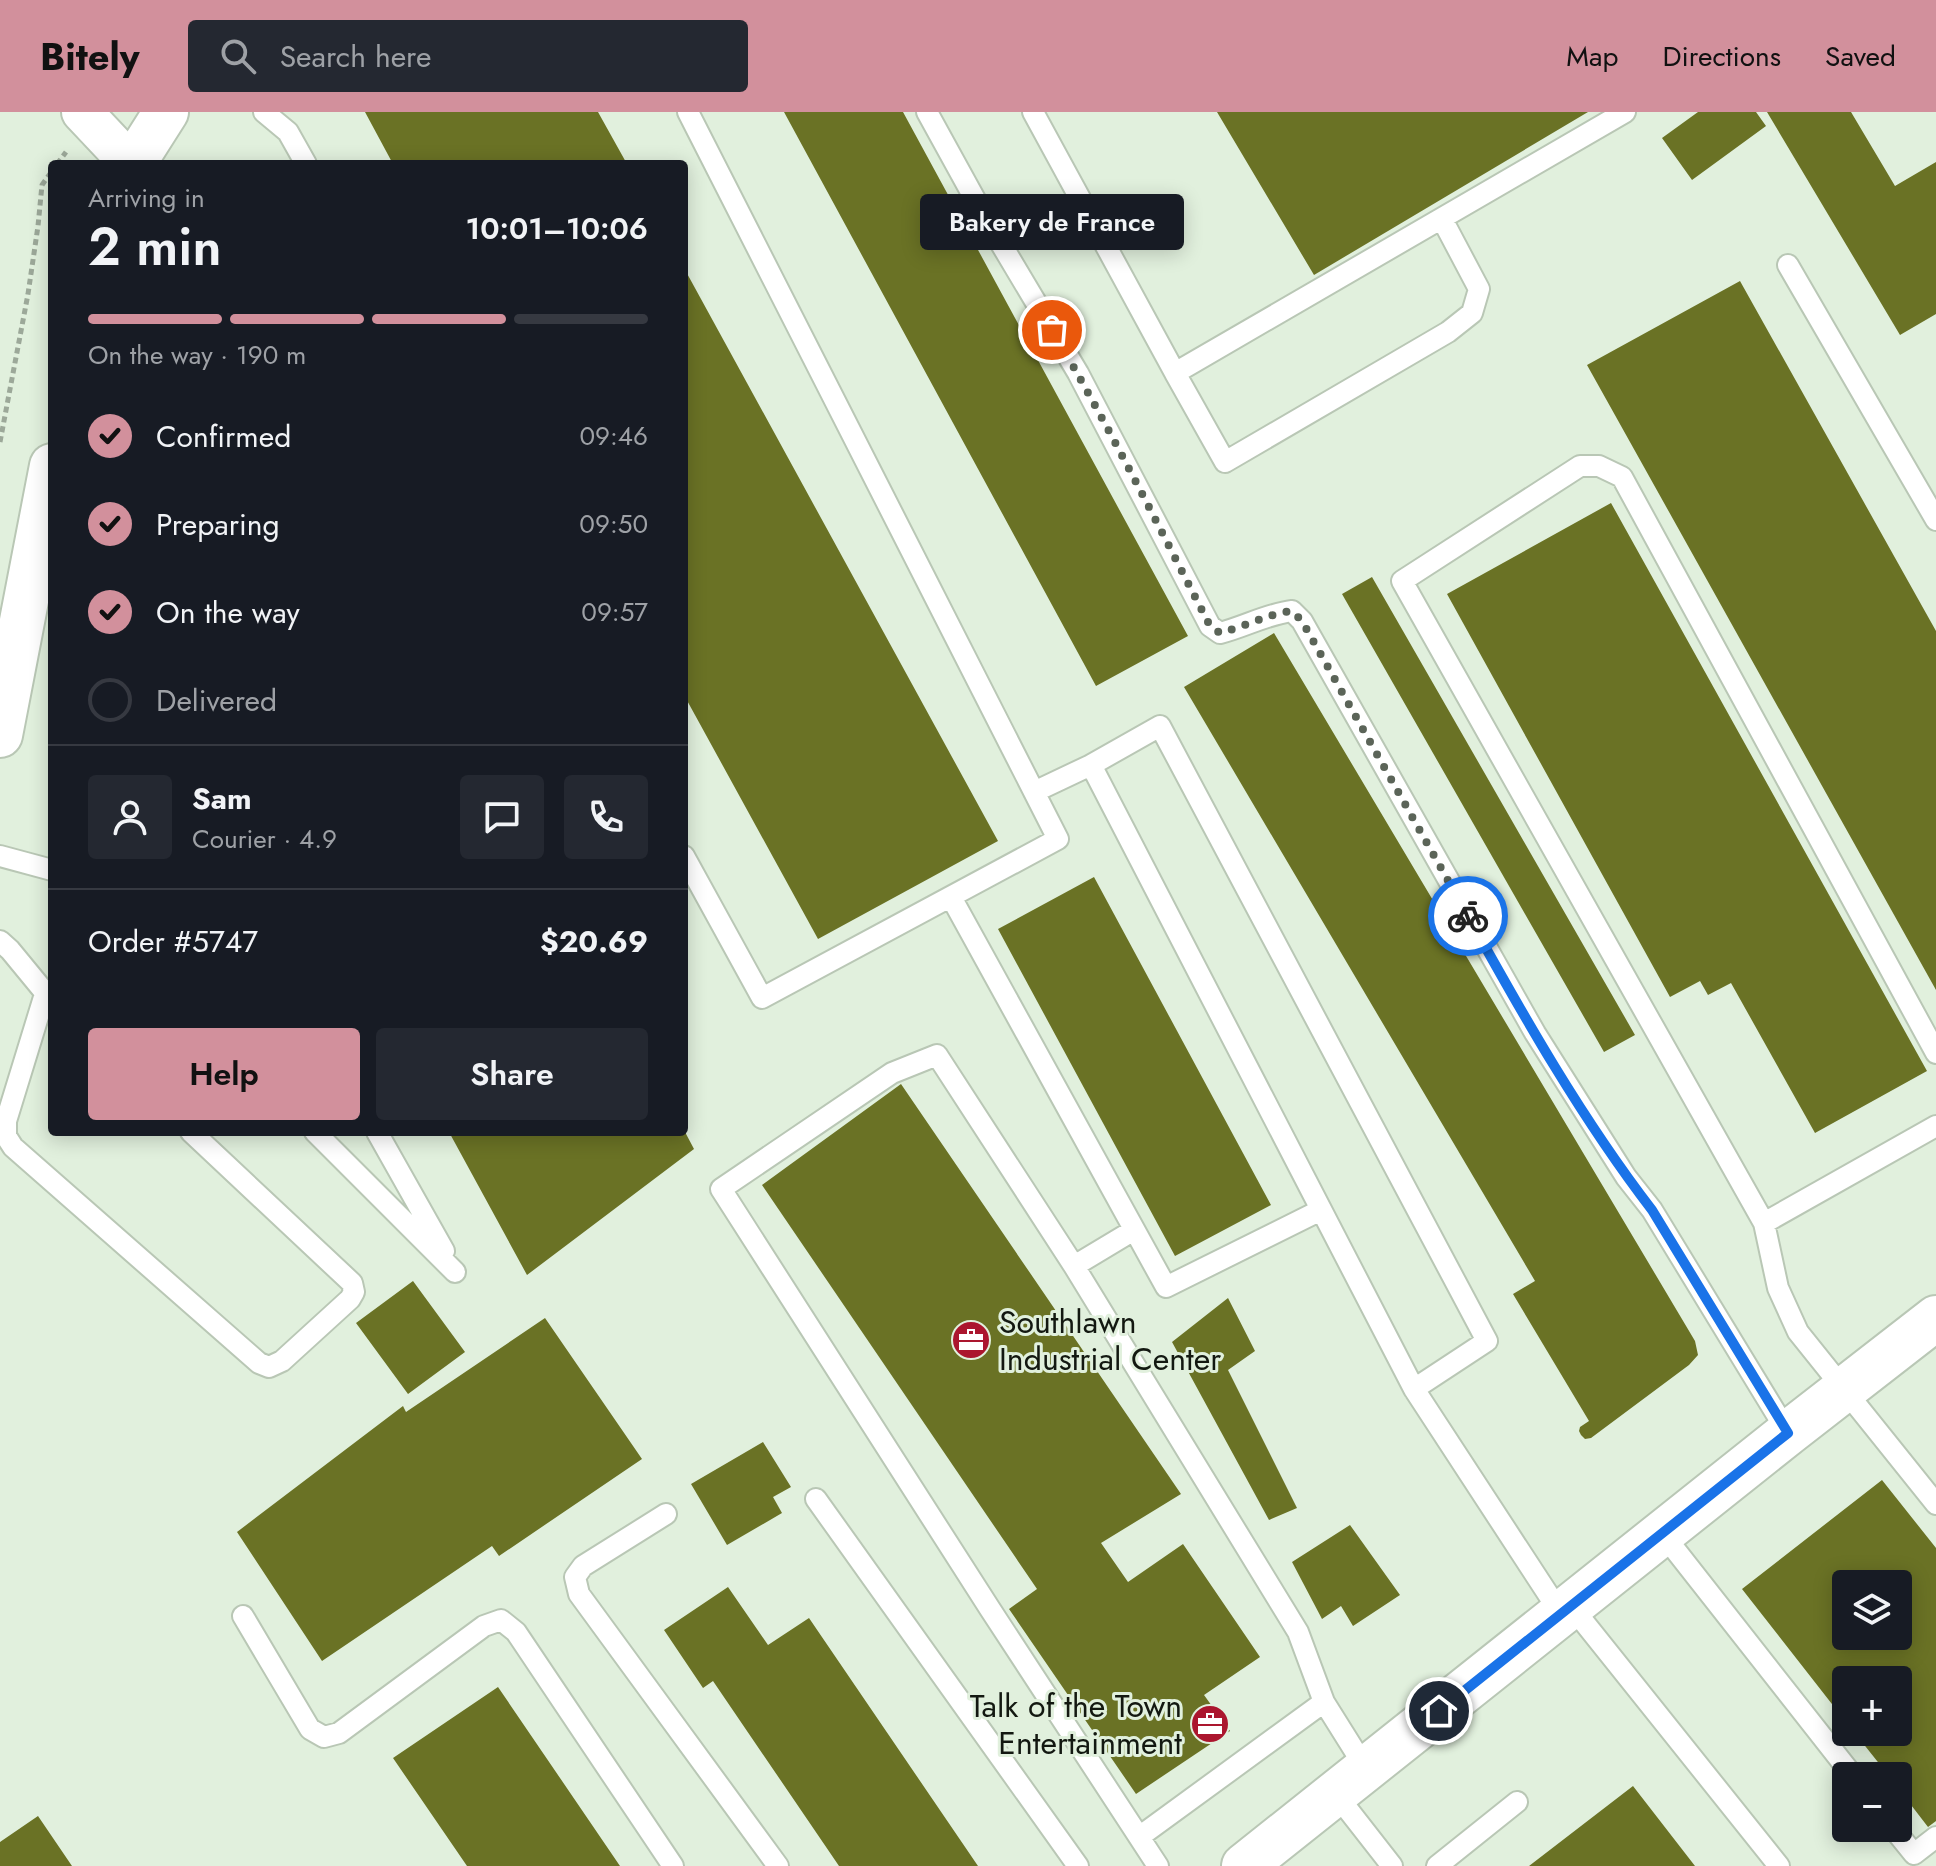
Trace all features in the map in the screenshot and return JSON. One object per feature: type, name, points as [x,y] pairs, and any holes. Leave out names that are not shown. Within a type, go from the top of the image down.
[{"type":"street","points":[[82,112],[128,160]]},
{"type":"street","points":[[135,160],[166,112]]},
{"type":"street","points":[[0,735],[48,487]]},
{"type":"street","points":[[1244,1866],[1936,1318]]},
{"type":"lane","points":[[264,112],[288,132],[304,160]]},
{"type":"lane","points":[[688,112],[1058,839],[762,998],[688,863]]},
{"type":"lane","points":[[927,112],[982,212],[1078,373],[1210,626],[1220,633],[1292,611],[1302,621],[1535,1033],[1626,1177],[1652,1210],[1788,1433]]},
{"type":"lane","points":[[1033,112],[1225,462],[1448,332],[1472,313],[1479,289],[1442,219]]},
{"type":"lane","points":[[1175,373],[1625,112]]},
{"type":"lane","points":[[1788,265],[1936,520]]},
{"type":"lane","points":[[1936,1053],[1622,477],[1599,466],[1580,466],[1402,581],[1764,1223],[1778,1288],[1798,1332],[1936,1504]]},
{"type":"lane","points":[[1034,792],[1091,765],[1160,726],[1487,1341],[1414,1389]]},
{"type":"lane","points":[[1091,765],[1414,1389],[1566,1610],[1779,1866]]},
{"type":"lane","points":[[0,856],[48,869]]},
{"type":"lane","points":[[951,897],[1166,1287],[1321,1210]]},
{"type":"lane","points":[[0,941],[48,998],[6,1121],[6,1136],[13,1147],[259,1363],[269,1367],[282,1361],[350,1299],[354,1292],[352,1283],[195,1136]]},
{"type":"lane","points":[[1158,1866],[721,1189],[892,1073],[937,1055],[1074,1266],[1298,1632],[1351,1781],[1392,1866]]},
{"type":"lane","points":[[1764,1223],[1936,1126]]},
{"type":"lane","points":[[319,1136],[455,1272],[379,1136]]},
{"type":"lane","points":[[1074,1266],[1134,1230]]},
{"type":"lane","points":[[816,1499],[1078,1866]]},
{"type":"lane","points":[[666,1514],[583,1566],[575,1577],[579,1594],[778,1866]]},
{"type":"lane","points":[[1662,1533],[1842,1762]]},
{"type":"lane","points":[[243,1616],[310,1729],[324,1737],[339,1733],[484,1626],[501,1620],[516,1632],[673,1866]]},
{"type":"lane","points":[[1139,1837],[1324,1702]]},
{"type":"lane","points":[[1437,1866],[1517,1802]]},
{"type":"lane","points":[[1904,1842],[1914,1854],[1936,1837]]},
{"type":"path","points":[[0,442],[28,294],[42,185],[48,177]]},
{"type":"building","points":[[365,112],[598,112],[625,160],[391,160]]},
{"type":"building","points":[[784,112],[903,112],[1188,636],[1096,686]]},
{"type":"building","points":[[1217,112],[1588,112],[1314,275]]},
{"type":"building","points":[[1698,112],[1756,112],[1766,126],[1692,180],[1662,138]]},
{"type":"building","points":[[1767,112],[1851,112],[1895,186],[1936,162],[1936,314],[1900,335]]},
{"type":"building","points":[[688,275],[998,841],[818,939],[688,702]]},
{"type":"building","points":[[1740,281],[1936,631],[1936,990],[1587,365]]},
{"type":"building","points":[[1611,503],[1927,1071],[1815,1133],[1731,983],[1708,995],[1700,981],[1670,997],[1447,594]]},
{"type":"building","points":[[1372,577],[1635,1035],[1604,1052],[1342,594]]},
{"type":"building","points":[[1274,633],[1695,1341],[1698,1355],[1689,1365],[1591,1438],[1585,1439],[1581,1435],[1580,1427],[1589,1421],[1513,1294],[1535,1281],[1184,687]]},
{"type":"building","points":[[1094,877],[1271,1205],[1175,1256],[998,929]]},
{"type":"building","name":"Southlawn Industrial Center","points":[[901,1084],[1181,1494],[1101,1543],[1128,1582],[1183,1544],[1260,1657],[1204,1695],[1230,1731],[1136,1794],[1009,1609],[1037,1589],[762,1185]]},
{"type":"building","points":[[451,1136],[687,1136],[694,1149],[527,1275]]},
{"type":"building","points":[[413,1281],[465,1352],[408,1394],[356,1323]]},
{"type":"building","points":[[1228,1298],[1255,1351],[1228,1370],[1297,1508],[1269,1520],[1172,1342]]},
{"type":"building","points":[[545,1318],[642,1459],[499,1556],[492,1546],[322,1661],[237,1532],[403,1406],[406,1412]]},
{"type":"building","points":[[763,1442],[791,1487],[773,1497],[782,1513],[727,1545],[691,1484]]},
{"type":"building","points":[[1882,1480],[1936,1548],[1936,1821],[1928,1827],[1912,1806],[1912,1762],[1878,1762],[1865,1746],[1912,1746],[1912,1666],[1832,1666],[1832,1704],[1742,1589]]},
{"type":"building","points":[[1350,1525],[1400,1595],[1353,1626],[1341,1606],[1322,1619],[1292,1562]]},
{"type":"building","points":[[728,1587],[768,1645],[809,1618],[978,1866],[839,1866],[713,1681],[703,1688],[664,1630]]},
{"type":"building","points":[[498,1687],[620,1866],[467,1866],[393,1758]]},
{"type":"building","points":[[1633,1786],[1695,1866],[1529,1866]]},
{"type":"building","points":[[38,1816],[72,1866],[0,1866],[0,1842]]},
{"type":"way so far","points":[[1052,330],[1078,373],[1210,626],[1220,633],[1292,611],[1302,621],[1468,916]]},
{"type":"place","name":"Bakery de France","points":[[1052,330]]},
{"type":"place","name":"Southlawn Industrial Center","points":[[971,1340]]},
{"type":"place","name":"Talk of the Town Entertainment","points":[[1210,1724]]},
{"type":"route","points":[[1439,1711],[1788,1433],[1652,1210],[1626,1177],[1535,1033],[1468,916]]}]
